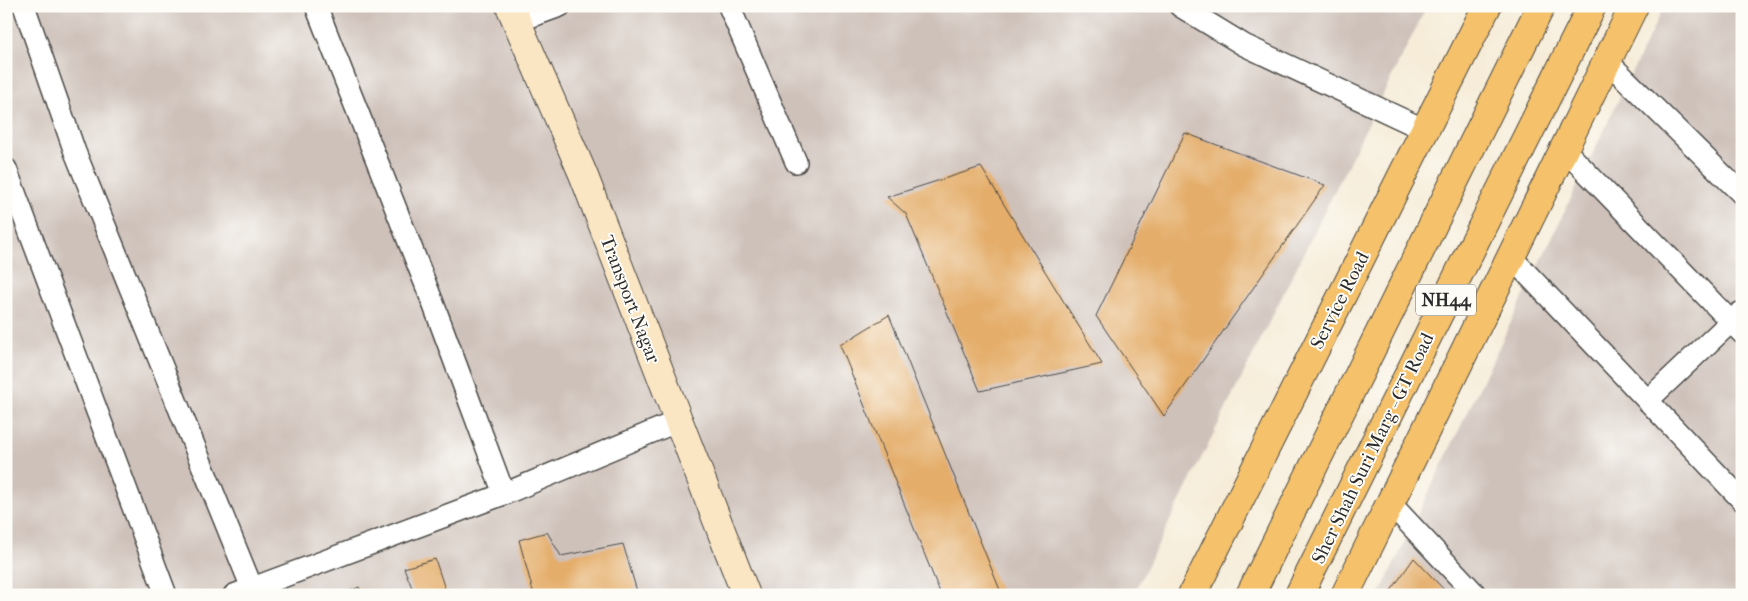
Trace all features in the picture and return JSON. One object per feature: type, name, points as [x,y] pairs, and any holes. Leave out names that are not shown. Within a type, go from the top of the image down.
[{"type":"main road","name":"Service Road","points":[[1192,595],[1488,6]]},
{"type":"main road","name":"NH44","points":[[1250,595],[1541,6]]},
{"type":"main road","name":"Sher Shah Suri Marg - GT Road","points":[[1299,595],[1592,6]]},
{"type":"main road","points":[[1344,595],[1634,6]]},
{"type":"street","points":[[24,6],[75,152],[243,592],[504,494],[678,421]]},
{"type":"street","points":[[316,6],[434,303],[504,494]]},
{"type":"street","points":[[513,14],[560,6]]},
{"type":"street","points":[[729,6],[796,162]]},
{"type":"street","points":[[1180,6],[1244,45],[1425,130]]},
{"type":"street","name":"Transport Nagar","points":[[513,14],[583,174],[746,595]]},
{"type":"street","points":[[1608,61],[1742,194]]},
{"type":"street","points":[[1564,149],[1738,322],[1648,400]]},
{"type":"street","points":[[6,169],[166,595]]},
{"type":"street","points":[[1511,257],[1742,500]]},
{"type":"street","points":[[1390,503],[1476,595]]},
{"type":"shaded area","points":[[6,6],[1427,6],[1133,595],[6,595]]},
{"type":"shaded area","points":[[1664,6],[1742,6],[1742,595],[1379,595]]},
{"type":"building","points":[[1185,133],[1325,185],[1164,416],[1096,316]]},
{"type":"building","points":[[981,167],[1102,364],[980,391],[906,214],[887,197]]},
{"type":"building","points":[[889,315],[1002,595],[941,595],[840,345]]},
{"type":"building","points":[[547,532],[561,556],[623,544],[638,595],[534,595],[519,540]]},
{"type":"building","points":[[1414,558],[1449,595],[1388,595]]},
{"type":"building","points":[[435,559],[447,595],[415,595],[404,568]]},
{"type":"building","points":[[359,587],[363,595],[342,595]]}]
